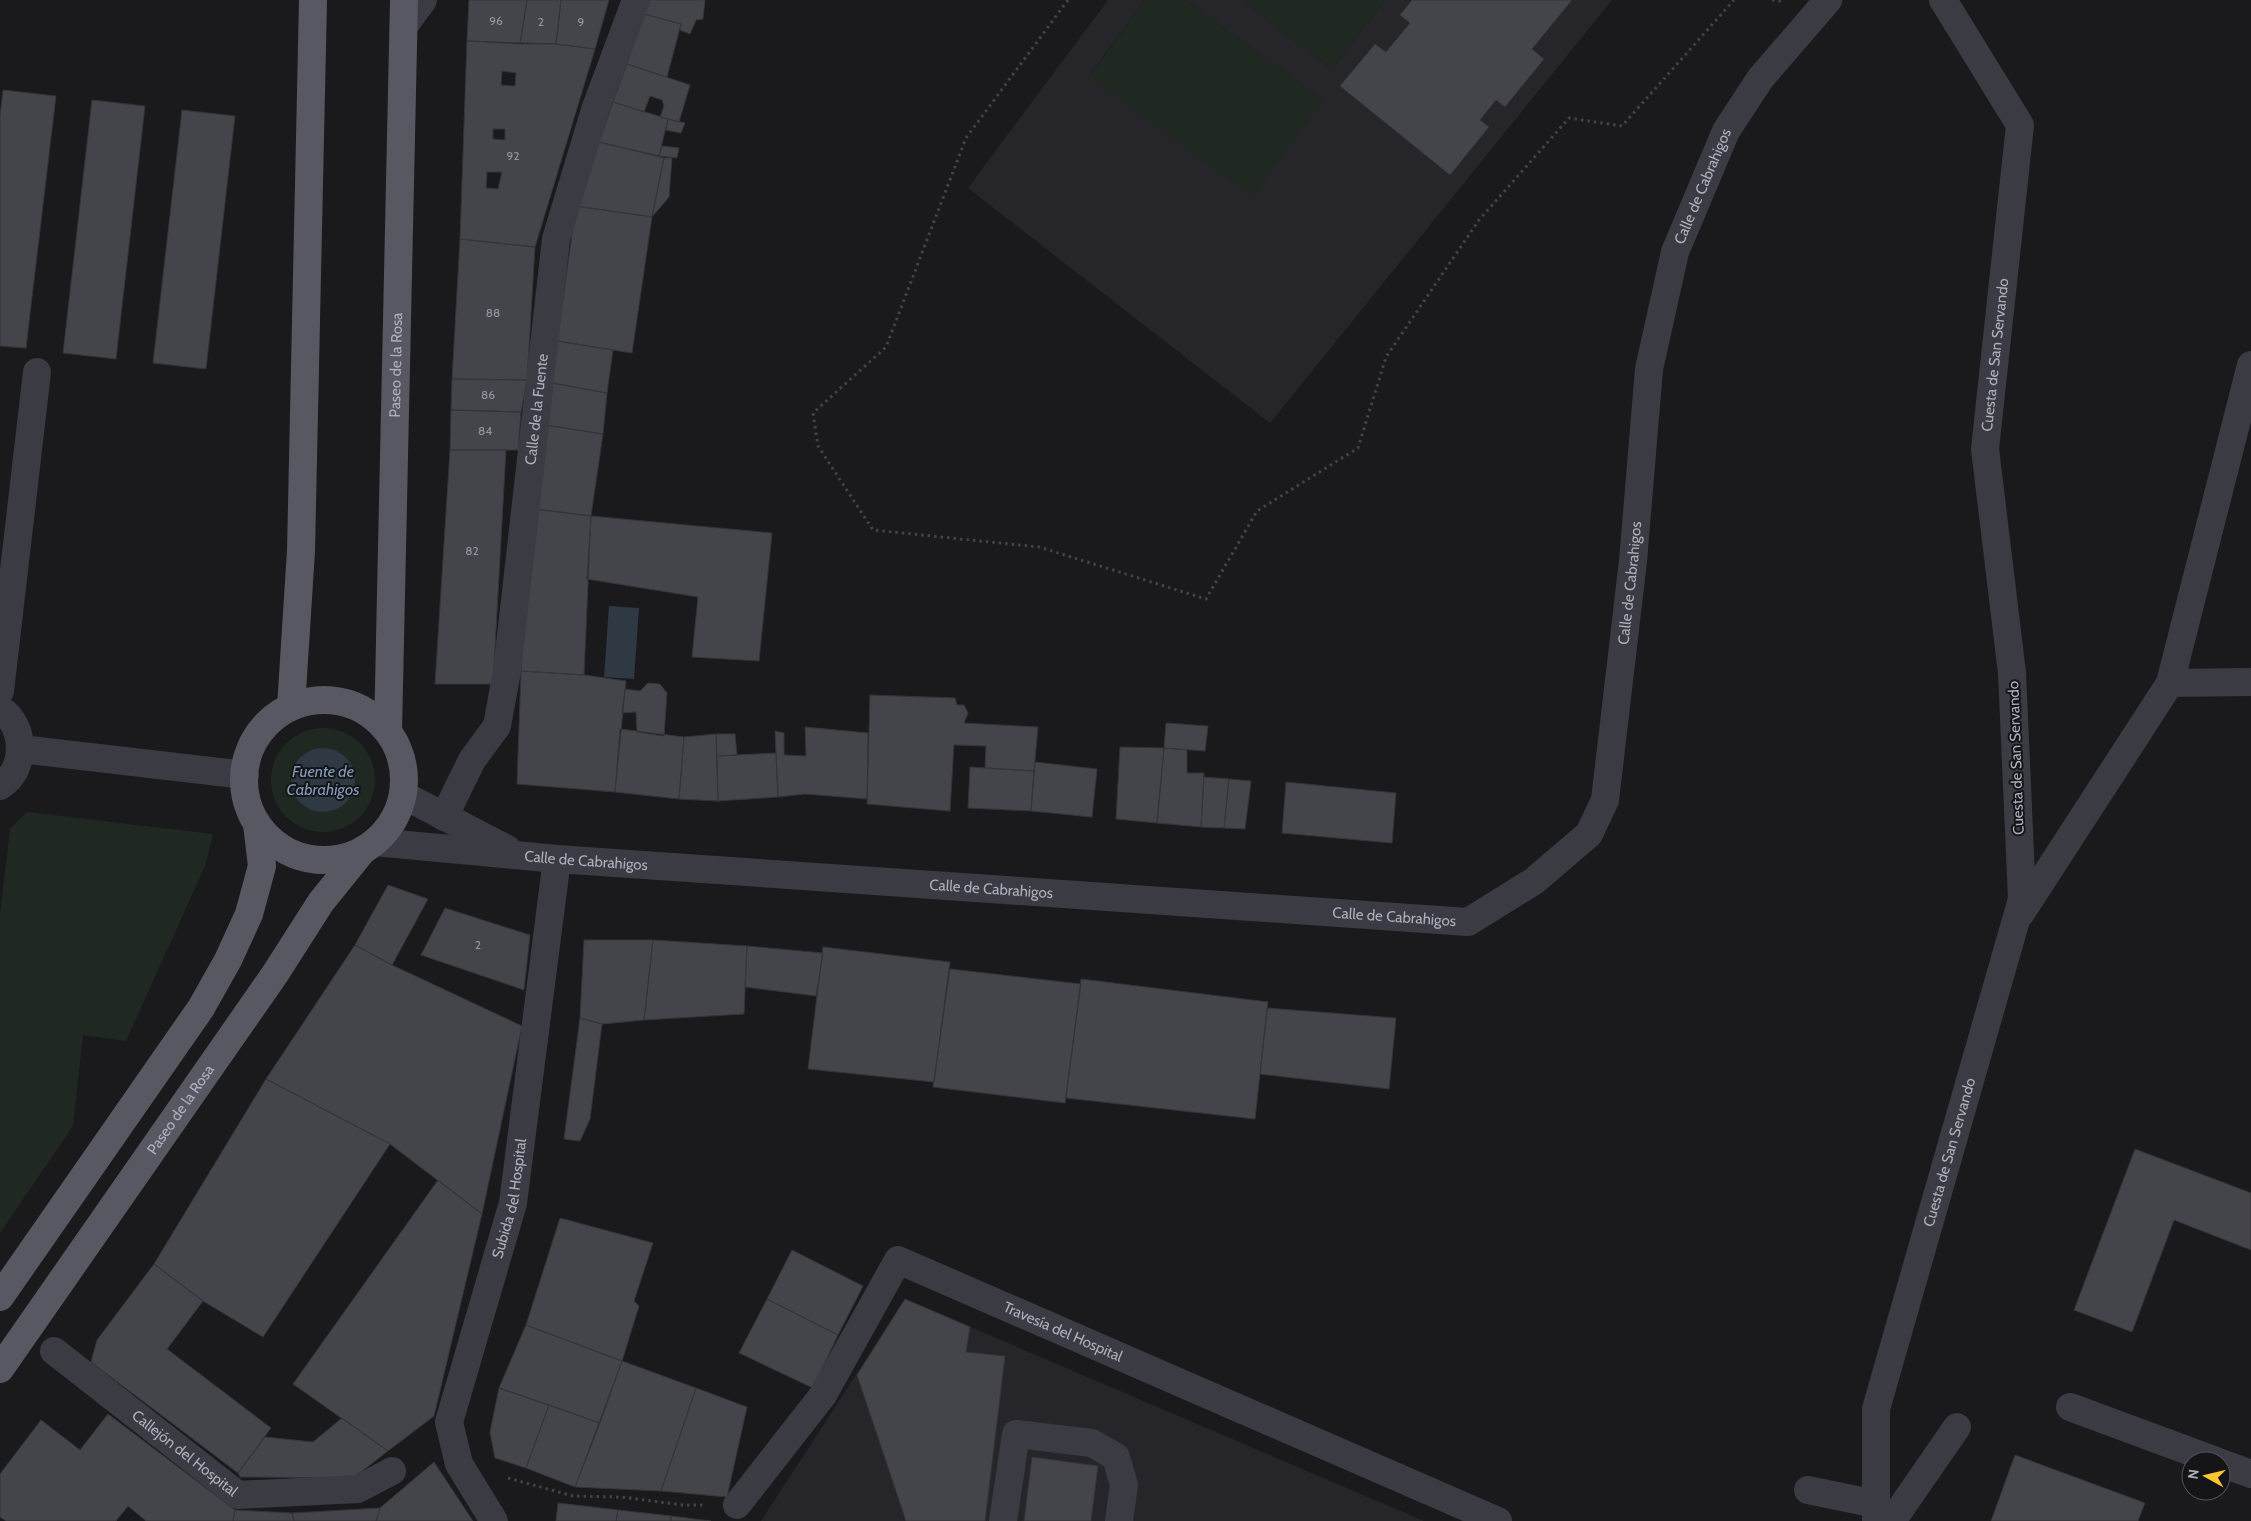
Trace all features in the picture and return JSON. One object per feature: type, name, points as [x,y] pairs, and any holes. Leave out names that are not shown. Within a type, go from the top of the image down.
[{"type":"main road","points":[[291,707],[301,551],[313,0]]},
{"type":"main road","name":"Paseo de la Rosa","points":[[388,731],[404,13]]},
{"type":"main road","name":"Paseo de la Rosa","points":[[0,1297],[201,1008],[228,960],[249,914],[262,866],[257,824],[247,801],[245,775],[246,762],[257,737],[272,719],[291,707],[317,700],[343,702],[368,712],[388,731],[399,750],[404,772],[403,794],[398,812],[388,829],[369,846],[321,902],[275,974],[0,1369]]},
{"type":"main road","name":"Paseo de la Rosa","points":[[257,824],[274,842],[294,854],[317,860],[341,859],[369,846]]},
{"type":"street","points":[[404,13],[423,0]]},
{"type":"street","name":"Calle de la Fuente","points":[[444,817],[472,760],[497,726],[508,671],[556,239],[595,110],[636,0]]},
{"type":"street","name":"Calle de Cabrahigos","points":[[369,846],[1468,922],[1534,881],[1589,834],[1605,800],[1633,561],[1649,369],[1675,252],[1726,131],[1760,79],[1828,0]]},
{"type":"street","name":"Cuesta de San Servando","points":[[1881,1515],[1876,1409],[2022,899],[2012,672],[1985,449],[2020,125],[1942,0]]},
{"type":"street","points":[[2016,921],[2170,683],[2251,366]]},
{"type":"street","points":[[0,691],[37,372]]},
{"type":"street","points":[[2170,683],[2251,682]]},
{"type":"street","points":[[0,709],[14,723],[19,735],[21,749],[16,769],[0,786]]},
{"type":"street","points":[[21,749],[245,775]]},
{"type":"street","points":[[403,794],[519,855]]},
{"type":"street","name":"Subida del Hospital","points":[[494,1521],[459,1464],[449,1422],[514,1203],[557,859]]},
{"type":"street","name":"Travesía del Hospital","points":[[737,1505],[823,1396],[898,1260],[1498,1521]]},
{"type":"street","name":"Callejón del Hospital","points":[[54,1351],[238,1495],[358,1489],[392,1471]]},
{"type":"street","points":[[2070,1406],[2189,1451]]},
{"type":"street","points":[[1808,1490],[1881,1515],[1957,1427]]},
{"type":"street","points":[[1003,1521],[1016,1434],[1092,1443],[1116,1457],[1124,1485],[1119,1521]]},
{"type":"street","points":[[2231,1467],[2251,1474]]},
{"type":"path","points":[[1068,0],[966,138],[886,347],[813,413],[818,446],[873,530],[1039,547],[1206,599],[1257,511],[1358,448],[1386,357],[1479,220],[1569,118],[1622,126],[1734,0]]},
{"type":"path","points":[[459,1464],[573,1496],[621,1497],[683,1505],[737,1505]]},
{"type":"shaded area","points":[[1108,0],[1145,0],[1089,76],[1323,101],[1186,0],[1242,0],[1332,69],[1385,0],[1412,0],[1400,15],[1410,23],[1386,52],[1375,44],[1341,86],[1450,175],[1489,127],[1480,120],[1496,100],[1505,107],[1544,59],[1532,49],[1572,0],[1612,0],[1270,423],[968,188]]},
{"type":"shaded area","points":[[1145,0],[1186,0],[1323,101],[1253,197],[1089,77]]},
{"type":"shaded area","points":[[1242,0],[1385,0],[1332,69]]},
{"type":"shaded area","points":[[323,728],[343,732],[360,743],[371,760],[375,780],[371,800],[360,817],[343,828],[323,832],[303,828],[286,817],[275,800],[271,780],[275,760],[286,743],[303,732]]},
{"type":"shaded area","points":[[27,812],[213,834],[205,866],[126,1041],[83,1035],[73,1126],[0,1233],[0,914],[10,829]]},
{"type":"shaded area","points":[[905,1299],[1424,1521],[761,1521]]},
{"type":"water","points":[[609,606],[639,608],[634,679],[604,677]]},
{"type":"water","name":"Fuente de Cabrahigos","points":[[317,748],[329,748],[346,757],[353,768],[355,780],[353,792],[346,803],[329,812],[317,812],[305,807],[296,798],[291,786],[291,774],[296,762],[305,753]]},
{"type":"building","points":[[469,0],[527,0],[520,44],[467,41]]},
{"type":"building","points":[[527,0],[561,0],[556,44],[520,44]]},
{"type":"building","points":[[561,0],[609,0],[595,49],[556,44]]},
{"type":"building","points":[[649,0],[705,0],[703,19],[696,20],[690,34],[680,30],[681,24],[644,14]]},
{"type":"building","points":[[1412,0],[1572,0],[1532,49],[1544,59],[1505,107],[1496,100],[1480,120],[1489,127],[1450,175],[1340,86],[1375,44],[1386,52],[1410,23],[1400,15]]},
{"type":"building","points":[[644,14],[681,24],[667,77],[627,64]]},
{"type":"building","points":[[467,41],[556,44],[595,49],[535,247],[460,239]],"holes":[[[502,71],[516,73],[515,86],[501,85]],[[493,129],[505,129],[505,140],[493,139]],[[487,172],[502,172],[498,189],[486,188]]]},
{"type":"building","points":[[627,64],[690,85],[679,122],[660,117],[664,106],[662,100],[650,96],[644,112],[613,102]]},
{"type":"building","points":[[3,90],[56,96],[26,348],[0,346],[0,117]]},
{"type":"building","points":[[92,100],[145,106],[116,359],[63,353]]},
{"type":"building","points":[[613,102],[668,119],[659,156],[599,142]]},
{"type":"building","points":[[182,110],[235,116],[206,369],[153,363]]},
{"type":"building","points":[[668,119],[685,123],[681,133],[666,130]]},
{"type":"building","points":[[599,142],[664,158],[652,217],[576,206]]},
{"type":"building","points":[[662,146],[679,148],[677,158],[659,156]]},
{"type":"building","points":[[664,158],[672,158],[669,197],[652,217]]},
{"type":"building","points":[[576,206],[652,217],[632,353],[557,341]]},
{"type":"building","points":[[460,239],[535,247],[527,380],[452,379]]},
{"type":"building","points":[[557,341],[613,350],[607,393],[552,383]]},
{"type":"building","points":[[452,379],[527,380],[521,412],[451,410]]},
{"type":"building","points":[[552,383],[607,393],[603,434],[546,425]]},
{"type":"building","points":[[451,410],[521,412],[518,450],[450,450]]},
{"type":"building","points":[[546,425],[603,434],[591,516],[535,509]]},
{"type":"building","points":[[450,450],[506,450],[493,684],[435,684]]},
{"type":"building","points":[[535,509],[591,516],[584,675],[521,671],[528,563]]},
{"type":"building","points":[[591,516],[772,533],[759,661],[692,657],[698,597],[587,579]]},
{"type":"building","points":[[521,671],[584,675],[626,681],[615,792],[517,784]]},
{"type":"building","points":[[648,683],[660,684],[667,693],[664,736],[637,732],[636,712],[622,713],[625,689],[640,691]]},
{"type":"building","points":[[870,695],[955,698],[957,705],[964,705],[968,713],[964,723],[1038,727],[1034,771],[985,768],[986,746],[954,745],[950,811],[867,804]]},
{"type":"building","points":[[1166,723],[1208,726],[1205,751],[1164,748]]},
{"type":"building","points":[[805,727],[868,733],[867,799],[805,794],[778,797],[775,731],[784,733],[784,755],[806,756]]},
{"type":"building","points":[[620,729],[684,737],[679,799],[615,792]]},
{"type":"building","points":[[716,734],[718,801],[679,799],[684,737]]},
{"type":"building","points":[[716,734],[735,734],[737,755],[717,756]]},
{"type":"building","points":[[1120,747],[1164,748],[1157,823],[1116,819]]},
{"type":"building","points":[[1164,748],[1187,750],[1187,773],[1204,773],[1201,827],[1157,823]]},
{"type":"building","points":[[776,753],[778,797],[718,801],[717,756]]},
{"type":"building","points":[[1035,762],[1097,769],[1092,817],[1031,811]]},
{"type":"building","points":[[970,767],[1034,771],[1031,811],[968,808]]},
{"type":"building","points":[[1204,777],[1229,779],[1224,828],[1201,827]]},
{"type":"building","points":[[1229,779],[1251,781],[1245,829],[1224,828]]},
{"type":"building","points":[[1286,782],[1396,793],[1392,843],[1282,833]]},
{"type":"building","points":[[388,885],[428,899],[392,965],[355,945]]},
{"type":"building","points":[[445,908],[530,935],[524,990],[421,955]]},
{"type":"building","points":[[584,940],[653,940],[644,1020],[602,1024],[580,1018]]},
{"type":"building","points":[[653,940],[747,946],[744,1014],[644,1020]]},
{"type":"building","points":[[355,945],[392,965],[522,1026],[482,1214],[390,1144],[266,1079]]},
{"type":"building","points":[[747,946],[823,953],[816,996],[745,987]]},
{"type":"building","points":[[823,947],[950,962],[934,1082],[808,1069]]},
{"type":"building","points":[[950,969],[1081,984],[1065,1103],[933,1087]]},
{"type":"building","points":[[1081,979],[1268,1002],[1255,1119],[1066,1098]]},
{"type":"building","points":[[1267,1008],[1396,1018],[1389,1089],[1260,1074]]},
{"type":"building","points":[[580,1018],[602,1024],[590,1119],[580,1141],[564,1139]]},
{"type":"building","points":[[266,1079],[390,1144],[263,1337],[203,1301],[154,1264]]},
{"type":"building","points":[[2135,1149],[2251,1193],[2251,1250],[2174,1220],[2132,1332],[2074,1310]]},
{"type":"building","points":[[438,1180],[482,1214],[434,1416],[388,1451],[293,1384]]},
{"type":"building","points":[[560,1218],[653,1243],[634,1301],[639,1306],[622,1361],[526,1325]]},
{"type":"building","points":[[792,1250],[863,1286],[838,1335],[767,1299]]},
{"type":"building","points":[[154,1264],[203,1301],[167,1349],[271,1428],[238,1473],[91,1362],[97,1340]]},
{"type":"building","points":[[767,1299],[838,1335],[813,1388],[739,1353]]},
{"type":"building","points":[[905,1299],[970,1327],[966,1352],[1005,1356],[985,1521],[906,1521],[857,1375]]},
{"type":"building","points":[[526,1325],[622,1361],[600,1423],[499,1388]]},
{"type":"building","points":[[622,1361],[696,1388],[661,1491],[575,1487]]},
{"type":"building","points":[[499,1388],[549,1405],[526,1468],[495,1458],[490,1432]]},
{"type":"building","points":[[696,1388],[747,1407],[727,1497],[661,1491]]},
{"type":"building","points":[[549,1405],[600,1423],[575,1487],[526,1468]]},
{"type":"building","points":[[108,1414],[235,1510],[233,1521],[146,1521],[128,1506],[116,1521],[6,1521],[0,1517],[0,1474],[41,1420],[80,1450]]},
{"type":"building","points":[[342,1418],[388,1451],[353,1478],[240,1477],[238,1473],[265,1437],[313,1442]]},
{"type":"building","points":[[2015,1455],[2145,1503],[2138,1521],[1991,1521]]},
{"type":"building","points":[[1032,1457],[1098,1466],[1091,1521],[1024,1521]]},
{"type":"building","points":[[434,1462],[473,1521],[376,1521],[380,1508]]},
{"type":"building","points":[[558,1503],[618,1510],[616,1521],[556,1521]]},
{"type":"building","points":[[380,1508],[376,1521],[294,1521],[292,1513]]},
{"type":"building","points":[[235,1510],[292,1513],[294,1521],[233,1521]]},
{"type":"building","points":[[618,1510],[671,1516],[671,1521],[616,1521]]},
{"type":"building","points":[[671,1516],[711,1521],[671,1521]]}]
